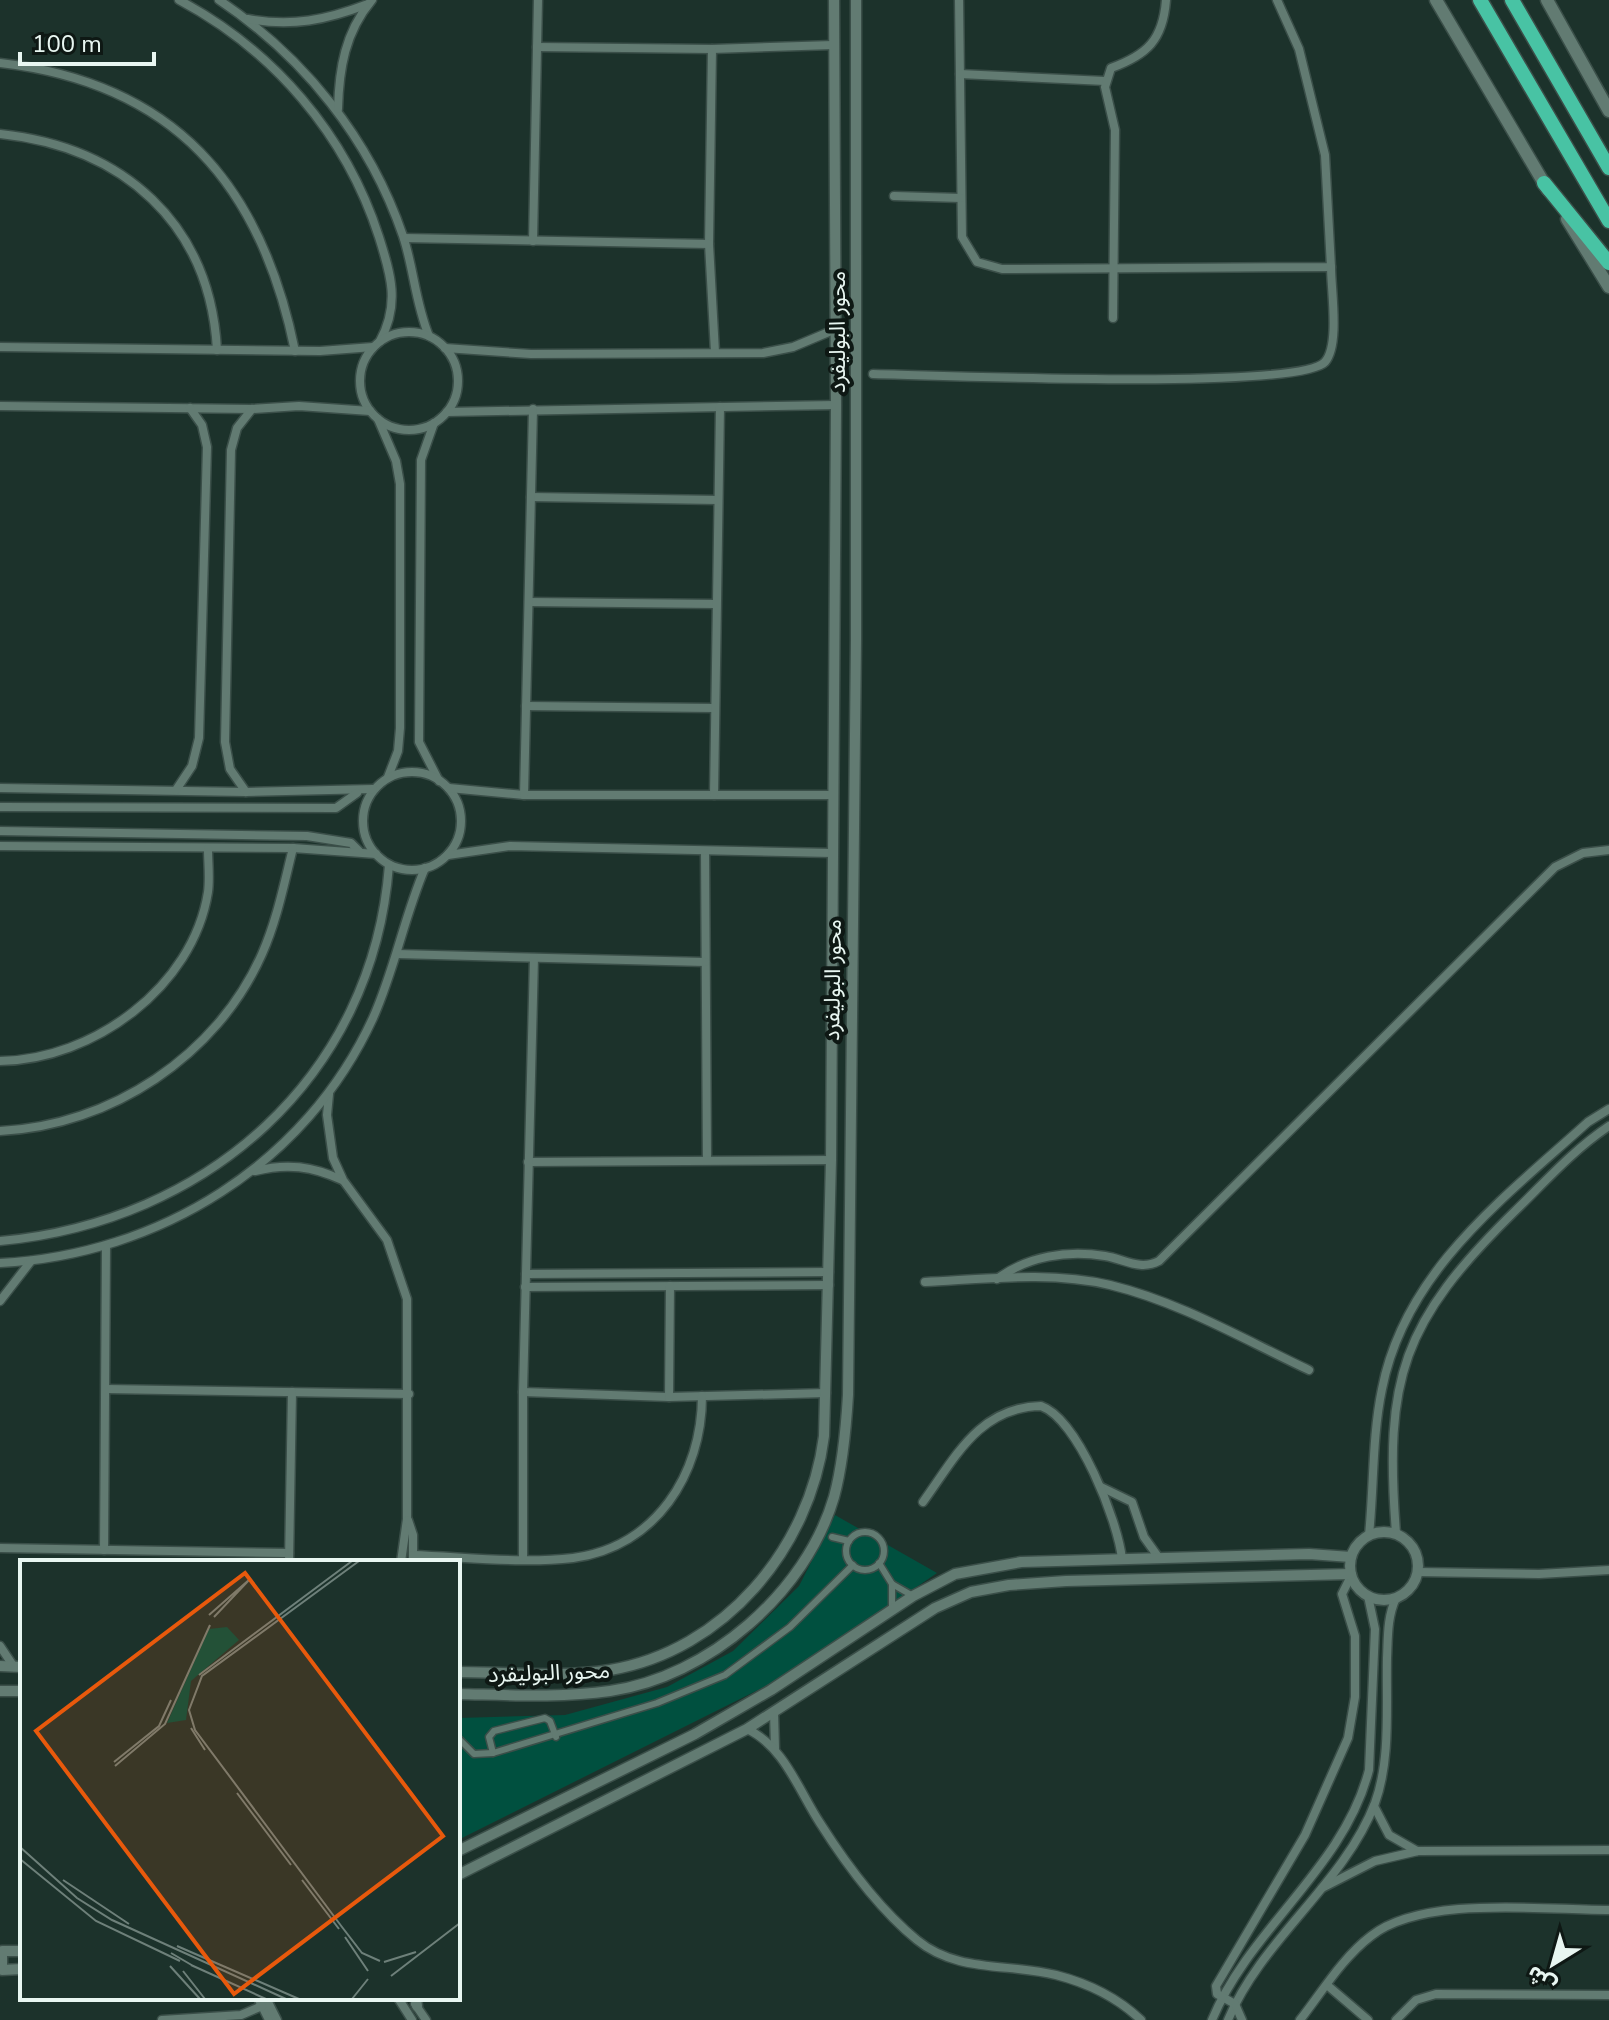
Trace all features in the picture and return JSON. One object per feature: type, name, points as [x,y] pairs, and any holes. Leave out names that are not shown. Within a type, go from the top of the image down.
[{"type":"highway","points":[[1480,0],[1609,221]]},
{"type":"highway","points":[[1512,0],[1609,168]]},
{"type":"highway","points":[[1544,183],[1609,263]]},
{"type":"main road","points":[[1436,0],[1609,287]]},
{"type":"main road","points":[[1547,0],[1609,111]]},
{"type":"street","points":[[0,347],[295,351],[376,344],[403,332],[429,336],[445,348],[453,360],[458,387],[447,412],[424,428],[400,429],[378,419],[370,411],[363,399],[361,371],[376,344],[390,323],[393,281],[371,211],[348,164],[320,120],[286,80],[230,31],[179,0]]},
{"type":"street","points":[[219,0],[247,19],[310,77],[338,109],[366,155],[404,238],[414,297],[429,336]]},
{"type":"street","points":[[533,241],[538,0]]},
{"type":"street","name":"محور البوليفرد","points":[[460,1672],[577,1673],[612,1670],[663,1654],[707,1629],[759,1583],[800,1523],[822,1454],[831,1160],[836,405],[834,0]]},
{"type":"street","name":"محور البوليفرد","points":[[460,1694],[611,1691],[681,1669],[744,1628],[772,1601],[815,1540],[833,1498],[846,1425],[848,1380],[856,593],[856,0]]},
{"type":"street","points":[[959,0],[961,198],[965,247],[986,267],[1331,267]]},
{"type":"street","points":[[1113,318],[1115,130],[1105,81],[1111,68],[1150,49],[1163,27],[1166,0]]},
{"type":"street","points":[[873,374],[1215,378],[1313,370],[1328,359],[1333,342],[1325,155],[1299,49],[1277,0]]},
{"type":"street","points":[[247,19],[277,25],[308,23],[370,2]]},
{"type":"street","points":[[338,109],[343,53],[353,27],[370,2]]},
{"type":"street","points":[[537,47],[712,49],[833,45]]},
{"type":"street","points":[[712,49],[709,244],[715,352]]},
{"type":"street","points":[[0,63],[40,67],[88,80],[133,100],[176,127],[215,168],[255,228],[273,267],[295,351]]},
{"type":"street","points":[[960,74],[1105,81]]},
{"type":"street","points":[[0,134],[66,147],[99,161],[156,202],[178,227],[200,264],[215,317],[217,350]]},
{"type":"street","points":[[894,196],[961,198]]},
{"type":"street","points":[[404,238],[709,244]]},
{"type":"street","points":[[445,348],[531,354],[778,351],[836,329]]},
{"type":"street","points":[[447,412],[836,405]]},
{"type":"street","points":[[0,406],[252,409],[299,406],[370,411]]},
{"type":"street","points":[[714,795],[720,407]]},
{"type":"street","points":[[176,790],[192,766],[199,738],[207,447],[202,425],[190,408]]},
{"type":"street","points":[[246,792],[230,769],[225,742],[231,450],[237,428],[252,409]]},
{"type":"street","points":[[524,795],[533,409]]},
{"type":"street","points":[[378,419],[396,461],[400,484],[400,728],[398,751],[388,777]]},
{"type":"street","points":[[434,423],[421,460],[419,742],[439,781]]},
{"type":"street","points":[[531,497],[718,500]]},
{"type":"street","points":[[529,602],[715,604]]},
{"type":"street","points":[[526,706],[714,708]]},
{"type":"street","points":[[0,788],[357,792],[373,789],[388,777],[415,771],[449,788],[524,795],[832,795]]},
{"type":"street","points":[[448,855],[459,837],[461,817],[449,788]]},
{"type":"street","points":[[373,789],[362,817],[365,837],[376,854],[389,865],[407,870],[425,868],[448,855],[510,846],[832,853]]},
{"type":"street","points":[[0,807],[336,808],[357,792]]},
{"type":"street","points":[[0,831],[307,836],[351,843],[361,853]]},
{"type":"street","points":[[0,846],[293,848],[376,854]]},
{"type":"street","points":[[0,1131],[58,1123],[117,1102],[152,1081],[206,1036],[237,999],[261,957],[278,912],[293,848]]},
{"type":"street","points":[[0,1061],[44,1056],[75,1046],[103,1031],[153,994],[173,972],[201,919],[208,890],[208,849]]},
{"type":"street","points":[[997,1279],[1023,1263],[1055,1255],[1105,1256],[1139,1266],[1159,1261],[1546,875],[1568,859],[1609,850]]},
{"type":"street","points":[[705,851],[707,1160]]},
{"type":"street","points":[[0,1241],[67,1232],[149,1204],[199,1178],[267,1126],[322,1061],[350,1012],[381,920],[389,865]]},
{"type":"street","points":[[0,1263],[31,1261],[106,1247],[213,1198],[279,1150],[329,1093],[372,1019],[397,954],[411,900],[425,868]]},
{"type":"street","points":[[397,954],[705,962]]},
{"type":"street","points":[[523,1558],[523,1392],[534,958]]},
{"type":"street","points":[[329,1093],[329,1137],[343,1180],[387,1240],[400,1269],[407,1299],[407,1519],[401,1560]]},
{"type":"street","points":[[1242,2020],[1235,2004],[1222,1998],[1216,1986],[1305,1835],[1348,1738],[1355,1697],[1355,1636],[1342,1594],[1351,1575],[1351,1557],[1369,1535],[1375,1437],[1382,1386],[1396,1343],[1415,1302],[1439,1265],[1477,1223],[1588,1122],[1609,1109]]},
{"type":"street","points":[[1228,2020],[1235,2004],[1345,1855],[1374,1806],[1383,1765],[1389,1629],[1396,1598],[1414,1583],[1418,1572],[1414,1549],[1396,1533],[1391,1434],[1403,1367],[1416,1334],[1454,1274],[1487,1238],[1564,1162],[1609,1126]]},
{"type":"street","points":[[528,1162],[831,1160]]},
{"type":"street","points":[[251,1171],[297,1165],[319,1169],[343,1180]]},
{"type":"street","points":[[104,1550],[106,1247]]},
{"type":"street","points":[[0,1301],[31,1261]]},
{"type":"street","points":[[526,1274],[829,1272]]},
{"type":"street","points":[[925,1282],[1056,1278],[1111,1285],[1178,1309],[1309,1370]]},
{"type":"street","points":[[525,1287],[829,1285]]},
{"type":"street","points":[[669,1397],[670,1286]]},
{"type":"street","points":[[106,1389],[409,1394]]},
{"type":"street","points":[[0,1548],[289,1557],[292,1392]]},
{"type":"street","points":[[523,1392],[669,1397],[826,1393]]},
{"type":"street","points":[[407,1519],[413,1535],[413,1559],[553,1559],[592,1554],[627,1539],[658,1516],[688,1473],[702,1423],[702,1396]]},
{"type":"street","points":[[923,1502],[978,1427],[997,1416],[1041,1406],[1057,1415],[1101,1487],[1115,1519],[1122,1559]]},
{"type":"street","points":[[1101,1487],[1132,1502],[1144,1537],[1159,1558]]},
{"type":"street","points":[[832,1537],[849,1541],[864,1532],[876,1536],[883,1546],[879,1563],[892,1584],[913,1596]]},
{"type":"street","points":[[1369,1535],[1396,1533]]},
{"type":"street","points":[[849,1541],[846,1554],[853,1565],[869,1569],[879,1563]]},
{"type":"street","points":[[460,1850],[695,1734],[771,1690],[913,1596],[955,1574],[996,1564],[1309,1554],[1351,1557]]},
{"type":"street","points":[[1309,1554],[1309,1576]]},
{"type":"street","points":[[460,1740],[474,1754],[493,1753],[556,1737],[657,1703],[725,1675],[790,1627],[853,1565]]},
{"type":"street","points":[[1418,1572],[1539,1574],[1609,1570]]},
{"type":"street","points":[[460,1874],[747,1729],[935,1608],[971,1592],[1009,1585],[1066,1581],[1351,1575]]},
{"type":"street","points":[[1212,2020],[1238,1968],[1341,1837],[1364,1792],[1369,1770],[1375,1629],[1368,1596],[1351,1575]]},
{"type":"street","points":[[892,1584],[892,1609]]},
{"type":"street","points":[[1368,1596],[1396,1598]]},
{"type":"street","points":[[0,1646],[18,1667]]},
{"type":"street","points":[[0,1666],[18,1667]]},
{"type":"street","points":[[774,1712],[775,1749]]},
{"type":"street","points":[[493,1753],[490,1734],[506,1727],[545,1718],[550,1721],[556,1737]]},
{"type":"street","points":[[747,1729],[775,1749],[837,1850],[881,1903],[926,1948],[949,1960],[1055,1975],[1091,1988],[1124,2005],[1141,2020]]},
{"type":"street","points":[[1374,1806],[1389,1835],[1418,1851]]},
{"type":"street","points":[[1317,1891],[1375,1861],[1418,1851],[1609,1850]]},
{"type":"street","points":[[1300,2020],[1373,1935],[1420,1913],[1609,1910]]},
{"type":"street","points":[[20,1951],[2,1951],[2,1970],[20,1969]]},
{"type":"street","points":[[1327,1985],[1368,2020]]},
{"type":"street","points":[[1396,2020],[1416,2000],[1436,1994],[1609,1995]]},
{"type":"street","points":[[399,2000],[412,2020]]},
{"type":"street","points":[[162,2020],[241,2015],[262,2001]]},
{"type":"street","points":[[262,2001],[269,2020]]},
{"type":"street","points":[[262,2001],[277,2020]]},
{"type":"street","points":[[415,2001],[426,2020]]},
{"type":"green space","points":[[835,1515],[937,1573],[788,1675],[460,1839],[460,1718],[565,1715],[667,1687],[733,1651],[799,1586]]}]
